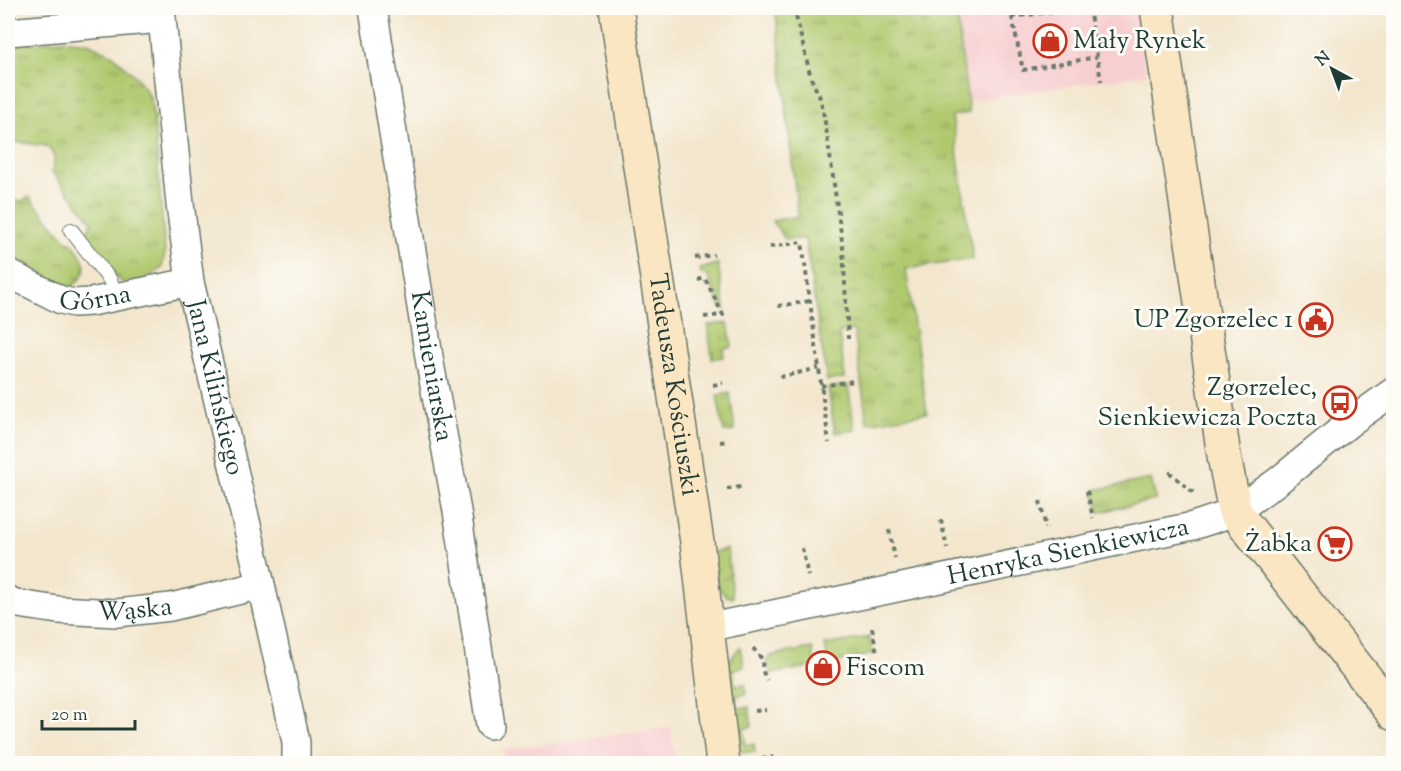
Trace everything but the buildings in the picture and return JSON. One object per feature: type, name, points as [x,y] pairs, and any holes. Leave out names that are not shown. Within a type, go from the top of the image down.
[{"type":"street","name":"Kamieniarska","points":[[373,8],[490,725]]},
{"type":"street","name":"Tadeusza Kościuszki","points":[[616,8],[697,542],[723,764]]},
{"type":"street","points":[[1157,8],[1224,456],[1235,512],[1394,714]]},
{"type":"street","points":[[8,32],[161,13]]},
{"type":"street","name":"Jana Kilińskiego","points":[[161,13],[190,282],[296,742],[296,764]]},
{"type":"street","name":"Górna","points":[[8,273],[61,300],[74,303],[91,302],[190,282]]},
{"type":"street","name":"Henryka Sienkiewicza","points":[[706,628],[1193,526],[1235,512],[1394,391]]},
{"type":"street","name":"Wąska","points":[[8,600],[18,604],[58,610],[117,613],[171,607],[261,585]]},
{"type":"lane","points":[[71,230],[110,280],[116,297]]},
{"type":"path","points":[[794,8],[811,78],[821,100],[826,128],[843,248],[848,339]]},
{"type":"path","points":[[1011,8],[1023,70],[1097,57]]},
{"type":"path","points":[[1012,17],[1083,8]]},
{"type":"path","points":[[1089,8],[1101,81]]},
{"type":"path","points":[[770,247],[802,242],[829,443]]},
{"type":"path","points":[[694,258],[714,255]]},
{"type":"path","points":[[698,280],[705,278],[723,315],[703,317]]},
{"type":"path","points":[[778,306],[810,301]]},
{"type":"path","points":[[780,377],[819,368]]},
{"type":"path","points":[[821,386],[854,381]]},
{"type":"path","points":[[713,385],[723,383]]},
{"type":"path","points":[[720,442],[729,441]]},
{"type":"path","points":[[1169,472],[1195,494]]},
{"type":"path","points":[[727,489],[741,487]]},
{"type":"path","points":[[1087,491],[1094,521]]},
{"type":"path","points":[[1040,501],[1047,531]]},
{"type":"path","points":[[941,520],[947,551]]},
{"type":"path","points":[[889,531],[896,562]]},
{"type":"path","points":[[802,548],[808,580]]},
{"type":"path","points":[[872,628],[877,653]]},
{"type":"path","points":[[753,648],[763,660],[763,673],[767,680]]},
{"type":"path","points":[[755,711],[766,710]]},
{"type":"path","points":[[762,759],[773,758]]},
{"type":"shaded area","name":"Mały Rynek","points":[[956,8],[1135,8],[1146,74],[967,101]]},
{"type":"shaded area","points":[[671,727],[676,763],[504,763],[504,750]]},
{"type":"green space","points":[[781,8],[956,8],[969,113],[952,116],[973,259],[906,269],[927,413],[867,423],[854,330],[839,332],[845,378],[827,381],[805,239],[785,239],[772,221],[798,216],[776,15],[781,13]]},
{"type":"green space","points":[[62,40],[87,43],[113,55],[139,80],[150,97],[154,119],[165,253],[162,268],[143,281],[121,282],[85,237],[92,221],[52,172],[54,158],[47,146],[8,141],[8,45]]},
{"type":"green space","points":[[8,197],[18,201],[29,197],[76,248],[84,265],[84,271],[78,282],[71,287],[65,286],[8,256]]},
{"type":"green space","points":[[718,264],[725,309],[720,305],[707,275],[701,274],[700,269]]},
{"type":"green space","points":[[728,323],[732,347],[723,349],[724,357],[712,358],[708,325]]},
{"type":"green space","points":[[848,385],[855,430],[835,433],[828,388]]},
{"type":"green space","points":[[730,393],[735,431],[724,432],[717,395]]},
{"type":"green space","points":[[1151,479],[1156,500],[1099,512],[1094,490]]},
{"type":"green space","points":[[727,549],[733,598],[718,588],[713,552]]},
{"type":"green space","points":[[869,637],[873,654],[829,664],[825,645]]},
{"type":"green space","points":[[740,647],[744,666],[733,670],[735,685],[745,684],[746,694],[736,696],[738,708],[749,707],[752,727],[743,728],[746,745],[754,744],[755,752],[742,752],[736,748],[726,665]]},
{"type":"green space","points":[[812,648],[815,666],[772,674],[766,662],[770,656]]},
{"type":"place","name":"Mały Rynek","points":[[1050,41]]},
{"type":"place","name":"UP Zgorzelec 1","points":[[1316,320]]},
{"type":"place","name":"Zgorzelec, Sienkiewicza Poczta","points":[[1340,403]]},
{"type":"place","name":"Żabka","points":[[1335,544]]},
{"type":"place","name":"Fiscom","points":[[823,668]]}]
